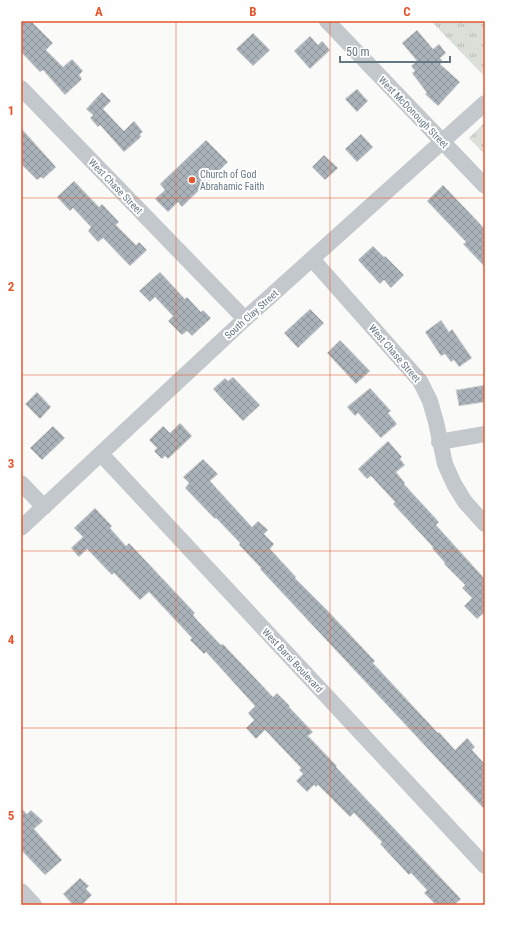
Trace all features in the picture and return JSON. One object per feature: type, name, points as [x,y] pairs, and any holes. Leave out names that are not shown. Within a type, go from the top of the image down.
[{"type":"street","name":"West McDonough Street","points":[[327,21],[485,186]]},
{"type":"street","name":"West Chase Street","points":[[21,88],[244,319]]},
{"type":"street","name":"South Clay Street","points":[[21,528],[244,319],[485,103]]},
{"type":"street","name":"West Chase Street","points":[[312,259],[420,381],[432,408],[445,464],[454,484],[465,502],[485,524]]},
{"type":"street","points":[[439,442],[485,434]]},
{"type":"street","name":"West Barsi Boulevard","points":[[101,454],[485,866]]},
{"type":"street","points":[[21,483],[44,508]]},
{"type":"street","points":[[21,891],[34,905]]},
{"type":"green space","points":[[431,21],[485,21],[485,77]]},
{"type":"green space","points":[[485,122],[485,155],[469,138]]},
{"type":"building","points":[[21,21],[31,21],[53,43],[46,50],[63,67],[72,59],[83,71],[79,75],[82,79],[65,95],[43,70],[40,72],[21,52]]},
{"type":"building","points":[[417,30],[433,49],[439,44],[446,53],[440,58],[443,62],[440,64],[460,82],[438,106],[425,94],[427,93],[412,73],[415,71],[411,66],[417,61],[402,43]]},
{"type":"building","points":[[253,33],[270,50],[253,66],[236,49]]},
{"type":"building","points":[[310,36],[318,45],[322,41],[330,50],[310,69],[294,51]]},
{"type":"building","points":[[357,89],[368,101],[357,112],[345,99]]},
{"type":"building","points":[[102,92],[111,101],[103,109],[124,131],[134,121],[143,132],[140,134],[141,137],[124,152],[100,125],[98,127],[90,118],[93,115],[86,109]]},
{"type":"building","points":[[21,128],[56,167],[43,179],[41,177],[37,180],[21,164]]},
{"type":"building","points":[[361,134],[373,147],[357,162],[345,149]]},
{"type":"building","points":[[206,140],[228,162],[182,207],[178,202],[168,212],[155,199],[165,190],[160,184]]},
{"type":"building","points":[[324,155],[338,168],[325,180],[312,167]]},
{"type":"building","points":[[74,181],[99,207],[102,204],[119,222],[116,225],[136,245],[139,242],[147,250],[130,266],[103,238],[98,242],[88,231],[91,227],[73,208],[70,211],[57,197]]},
{"type":"building","points":[[443,185],[485,229],[485,267],[463,244],[466,242],[427,201]]},
{"type":"building","points":[[373,246],[404,275],[391,288],[384,280],[380,284],[358,260]]},
{"type":"building","points":[[160,272],[185,299],[187,297],[201,312],[203,310],[211,318],[192,336],[187,331],[182,335],[168,321],[173,316],[155,297],[150,302],[139,291]]},
{"type":"building","points":[[310,309],[324,323],[298,348],[284,333]]},
{"type":"building","points":[[441,320],[449,332],[452,329],[472,358],[459,367],[454,360],[451,362],[445,354],[441,356],[425,332]]},
{"type":"building","points":[[340,340],[370,371],[356,384],[327,353]]},
{"type":"building","points":[[233,377],[260,405],[243,421],[213,389],[225,378],[228,381]]},
{"type":"building","points":[[485,385],[485,402],[459,406],[456,390]]},
{"type":"building","points":[[370,388],[391,411],[388,413],[397,424],[381,438],[358,413],[355,416],[347,407]]},
{"type":"building","points":[[37,392],[51,407],[40,419],[25,404]]},
{"type":"building","points":[[180,423],[192,436],[168,459],[165,456],[162,459],[154,451],[157,448],[149,440],[163,426],[170,433]]},
{"type":"building","points":[[53,426],[65,438],[42,460],[30,448]]},
{"type":"building","points":[[388,441],[402,457],[400,459],[405,465],[396,472],[405,483],[404,484],[439,522],[436,525],[485,579],[485,612],[477,619],[464,606],[472,598],[462,588],[465,585],[444,564],[445,563],[432,548],[433,547],[393,504],[395,502],[371,476],[367,479],[358,469]]},
{"type":"building","points":[[203,459],[218,474],[210,481],[252,527],[258,521],[268,530],[264,534],[274,544],[270,549],[296,577],[295,578],[375,661],[373,663],[438,733],[439,732],[455,750],[467,738],[475,747],[472,750],[485,764],[485,810],[260,569],[261,568],[239,545],[240,543],[185,488],[189,483],[183,477]]},
{"type":"building","points":[[95,508],[112,526],[110,528],[126,546],[129,543],[195,613],[193,615],[221,645],[223,644],[273,697],[277,693],[290,706],[289,707],[313,732],[308,736],[461,899],[454,905],[436,905],[424,893],[427,890],[411,873],[409,875],[380,844],[382,842],[354,813],[350,817],[318,785],[316,787],[314,785],[307,792],[296,781],[303,774],[299,770],[301,768],[265,730],[256,739],[246,728],[254,720],[248,713],[255,706],[206,652],[204,654],[190,640],[192,638],[149,592],[140,600],[114,573],[112,575],[87,549],[79,557],[71,548],[83,537],[74,528]]},
{"type":"building","points":[[21,808],[27,814],[31,810],[43,821],[34,829],[62,860],[45,875],[21,850]]},
{"type":"building","points":[[80,878],[89,886],[86,889],[92,895],[82,905],[73,905],[63,894]]},
{"type":"place","name":"Church of God Abrahamic Faith","points":[[192,180]]}]
